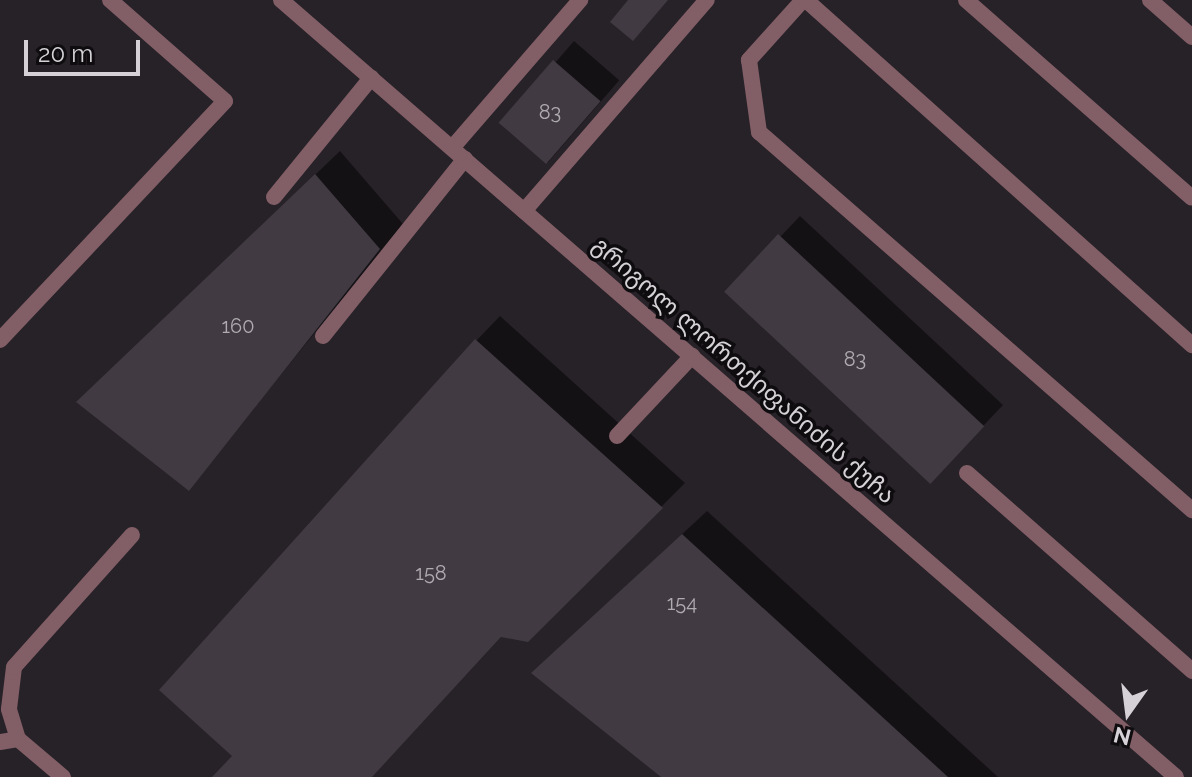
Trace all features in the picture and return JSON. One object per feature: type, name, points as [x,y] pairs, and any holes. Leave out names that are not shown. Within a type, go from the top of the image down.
[{"type":"street","points":[[0,340],[225,101],[110,0]]},
{"type":"street","name":"გრიგოლ ლორთქიფანიძის ქუჩა","points":[[281,0],[1176,777]]},
{"type":"street","points":[[323,336],[458,153],[580,0]]},
{"type":"street","points":[[524,211],[707,0]]},
{"type":"street","points":[[1192,345],[804,0],[749,60],[759,132],[1192,510]]},
{"type":"street","points":[[966,0],[1192,198]]},
{"type":"street","points":[[1150,0],[1192,37]]},
{"type":"street","points":[[274,197],[371,78]]},
{"type":"street","points":[[617,436],[692,356]]},
{"type":"street","points":[[967,473],[1192,671]]},
{"type":"street","points":[[63,777],[18,739],[9,709],[14,667],[132,535]]},
{"type":"street","points":[[0,742],[18,739]]},
{"type":"building","points":[[628,0],[668,0],[633,41],[610,22]]},
{"type":"building","points":[[553,60],[601,101],[546,164],[499,123]]},
{"type":"building","points":[[315,174],[380,249],[189,491],[76,402]]},
{"type":"building","points":[[778,234],[984,426],[930,484],[724,292]]},
{"type":"building","points":[[475,339],[663,508],[528,642],[501,637],[372,777],[212,777],[232,756],[159,690]]},
{"type":"building","points":[[682,534],[948,777],[661,777],[531,673]]}]
